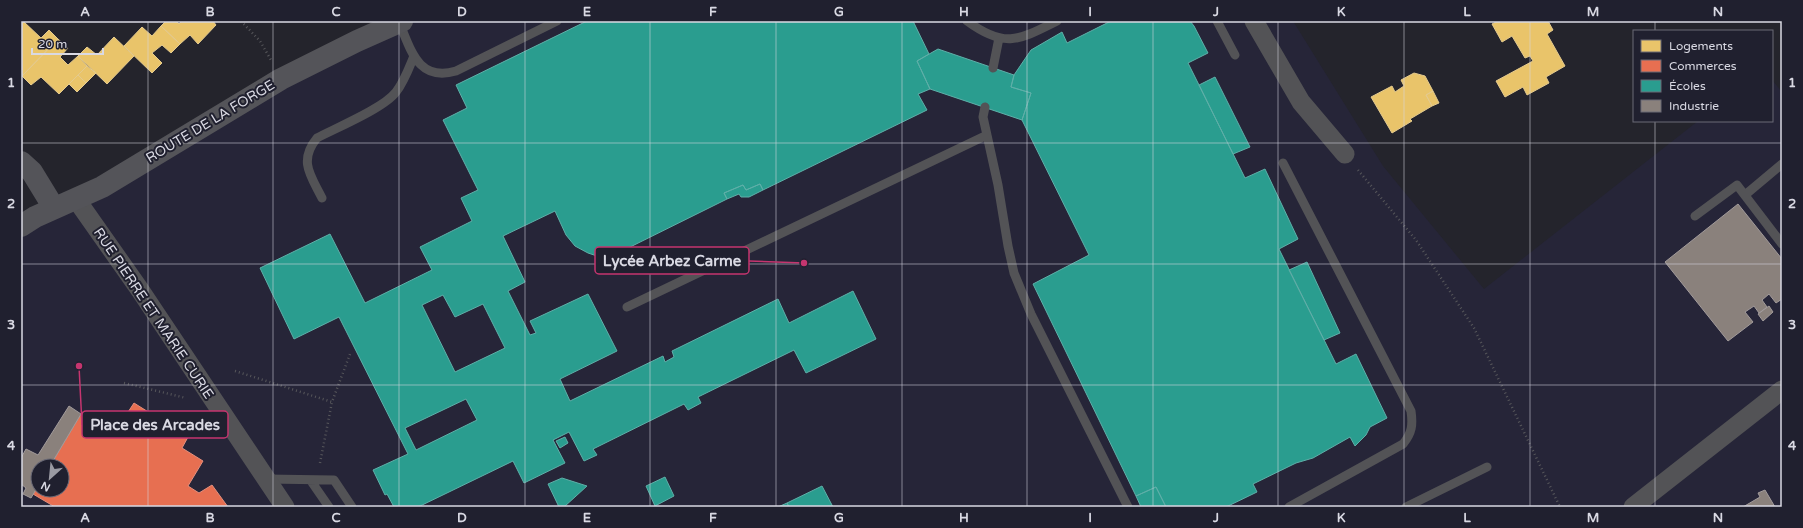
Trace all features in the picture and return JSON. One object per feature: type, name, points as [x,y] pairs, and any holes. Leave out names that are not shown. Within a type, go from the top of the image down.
[{"type":"main road","name":"ROUTE DE LA FORGE","points":[[21,226],[35,217],[102,187],[281,79],[357,41],[400,22]]},
{"type":"main road","points":[[21,162],[32,172],[54,208]]},
{"type":"street","points":[[1254,21],[1301,102],[1345,154]]},
{"type":"street","name":"RUE PIERRE ET MARIE CURIE","points":[[76,198],[145,297],[285,507]]},
{"type":"street","points":[[1633,507],[1782,390]]},
{"type":"lane","points":[[400,22],[418,63],[425,69],[439,74],[448,74],[557,21]]},
{"type":"lane","points":[[967,21],[987,35],[999,38],[1015,39],[1029,35],[1058,21]]},
{"type":"lane","points":[[1217,21],[1235,56]]},
{"type":"lane","points":[[993,68],[999,38]]},
{"type":"lane","points":[[322,198],[306,165],[308,151],[312,144],[317,138],[386,102],[399,87],[414,56]]},
{"type":"lane","points":[[985,107],[983,117],[998,185],[1014,273],[1031,314],[1128,507]]},
{"type":"lane","points":[[628,307],[987,135]]},
{"type":"lane","points":[[1283,163],[1411,411],[1413,424],[1410,435],[1403,444],[1289,507]]},
{"type":"lane","points":[[1745,195],[1782,164]]},
{"type":"lane","points":[[1695,216],[1737,185],[1782,243]]},
{"type":"lane","points":[[1406,507],[1486,467]]},
{"type":"lane","points":[[266,478],[334,480],[352,507]]},
{"type":"lane","points":[[311,480],[329,507]]},
{"type":"path","points":[[241,21],[260,41],[281,79]]},
{"type":"path","points":[[1345,154],[1416,240],[1474,328],[1560,507]]},
{"type":"path","points":[[325,480],[319,468],[332,402],[350,354]]},
{"type":"path","points":[[235,371],[332,402]]},
{"type":"path","points":[[124,383],[190,399]]},
{"type":"shaded area","points":[[411,21],[1293,21],[1383,166],[1484,289],[1697,122],[1773,122],[1773,81],[1782,92],[1782,507],[21,507],[21,237],[72,202]]},
{"type":"building: Logements","points":[[21,21],[23,21],[41,38],[49,30],[58,39],[22,76]]},
{"type":"building: Logements","points":[[166,21],[176,21],[179,24],[182,21],[213,21],[216,25],[198,44],[190,35],[180,44],[161,26]]},
{"type":"building: Logements","points":[[1498,21],[1548,21],[1553,30],[1547,34],[1565,66],[1546,77],[1549,83],[1527,95],[1523,87],[1505,97],[1496,81],[1533,61],[1530,56],[1525,58],[1512,36],[1502,42],[1492,24]]},
{"type":"building: Logements","points":[[161,26],[180,44],[171,53],[162,45],[152,53],[162,63],[152,73],[124,46],[142,27],[152,36]]},
{"type":"building: Logements","points":[[114,37],[134,56],[107,84],[78,56],[87,47],[97,55]]},
{"type":"building: Logements","points":[[58,39],[68,48],[60,57],[68,65],[78,56],[87,66],[59,94],[41,77],[31,85],[22,76]]},
{"type":"building: Logements","points":[[87,66],[96,73],[86,83],[78,75]]},
{"type":"building: Logements","points":[[1414,73],[1425,76],[1433,91],[1426,95],[1432,106],[1410,119],[1412,121],[1392,133],[1371,97],[1392,86],[1395,92],[1404,86],[1401,80]]},
{"type":"building: Logements","points":[[78,75],[86,83],[77,92],[69,84]]},
{"type":"building: Logements","points":[[1433,91],[1439,103],[1432,106],[1426,95]]},
{"type":"building: Commerces","points":[[134,403],[188,437],[182,448],[203,461],[188,486],[199,493],[212,485],[228,507],[55,507],[40,498],[70,498],[70,458],[55,458],[82,412],[98,422],[100,420],[109,425],[107,428],[115,432]]},
{"type":"building: Écoles","points":[[587,21],[913,21],[929,54],[917,61],[930,89],[918,94],[927,110],[763,190],[760,184],[746,190],[743,185],[724,193],[727,199],[616,254],[597,256],[575,246],[566,235],[555,211],[503,236],[525,282],[508,291],[530,335],[536,333],[530,321],[588,294],[617,351],[560,379],[570,401],[663,356],[665,362],[674,357],[672,351],[778,299],[789,323],[853,291],[876,339],[806,373],[794,350],[698,397],[701,403],[688,410],[684,404],[593,449],[597,455],[584,461],[569,432],[553,440],[565,463],[524,483],[513,461],[418,507],[394,507],[387,494],[385,495],[373,470],[408,454],[339,317],[294,339],[260,268],[330,234],[365,303],[432,270],[420,247],[472,221],[461,198],[478,190],[443,120],[467,108],[456,85]],"holes":[[[443,295],[455,317],[483,304],[505,348],[455,372],[422,305]],[[466,399],[477,420],[416,450],[405,428]]]},
{"type":"building: Écoles","points":[[1111,21],[1190,21],[1194,26],[1208,53],[1188,63],[1245,178],[1265,169],[1298,239],[1279,249],[1336,364],[1356,354],[1387,418],[1370,427],[1366,435],[1355,446],[1350,437],[1313,458],[1296,463],[1253,484],[1257,492],[1226,507],[1166,507],[1156,487],[1136,496],[1033,284],[1089,255],[1022,120],[1031,93],[1011,87],[1014,75],[1031,50],[1062,32],[1067,43]]},
{"type":"building: Écoles","points":[[938,49],[1014,75],[1011,87],[1031,93],[1022,120],[930,89],[917,61]]},
{"type":"building: Écoles","points":[[1215,77],[1250,147],[1233,154],[1199,85]]},
{"type":"building: Écoles","points":[[760,184],[763,190],[749,197],[741,197],[739,194],[727,199],[724,193],[743,185],[746,190]]},
{"type":"building: Écoles","points":[[1307,262],[1340,333],[1324,340],[1289,270]]},
{"type":"building: Écoles","points":[[565,437],[568,443],[560,448],[556,441]]},
{"type":"building: Écoles","points":[[665,477],[674,496],[655,506],[646,486]]},
{"type":"building: Écoles","points":[[562,478],[587,486],[564,507],[559,507],[548,484]]},
{"type":"building: Écoles","points":[[822,486],[833,507],[789,507],[787,503]]},
{"type":"building: Écoles","points":[[1156,487],[1166,507],[1141,507],[1136,496]]},
{"type":"building: Écoles","points":[[787,503],[789,507],[778,507]]},
{"type":"building: Industrie","points":[[1738,204],[1782,259],[1782,299],[1776,303],[1769,294],[1762,300],[1767,307],[1759,313],[1754,306],[1745,312],[1753,322],[1728,341],[1665,262]]},
{"type":"building: Industrie","points":[[1769,306],[1773,312],[1763,321],[1758,314]]},
{"type":"building: Industrie","points":[[69,406],[81,414],[55,458],[30,458],[30,498],[23,494],[26,488],[21,484],[21,458],[26,449],[38,455]]},
{"type":"building: Industrie","points":[[1765,490],[1775,507],[1743,507],[1760,497],[1758,493]]},
{"type":"place","name":"Lycée Arbez Carme","points":[[804,263]]},
{"type":"place","name":"Place des Arcades","points":[[79,366]]}]
